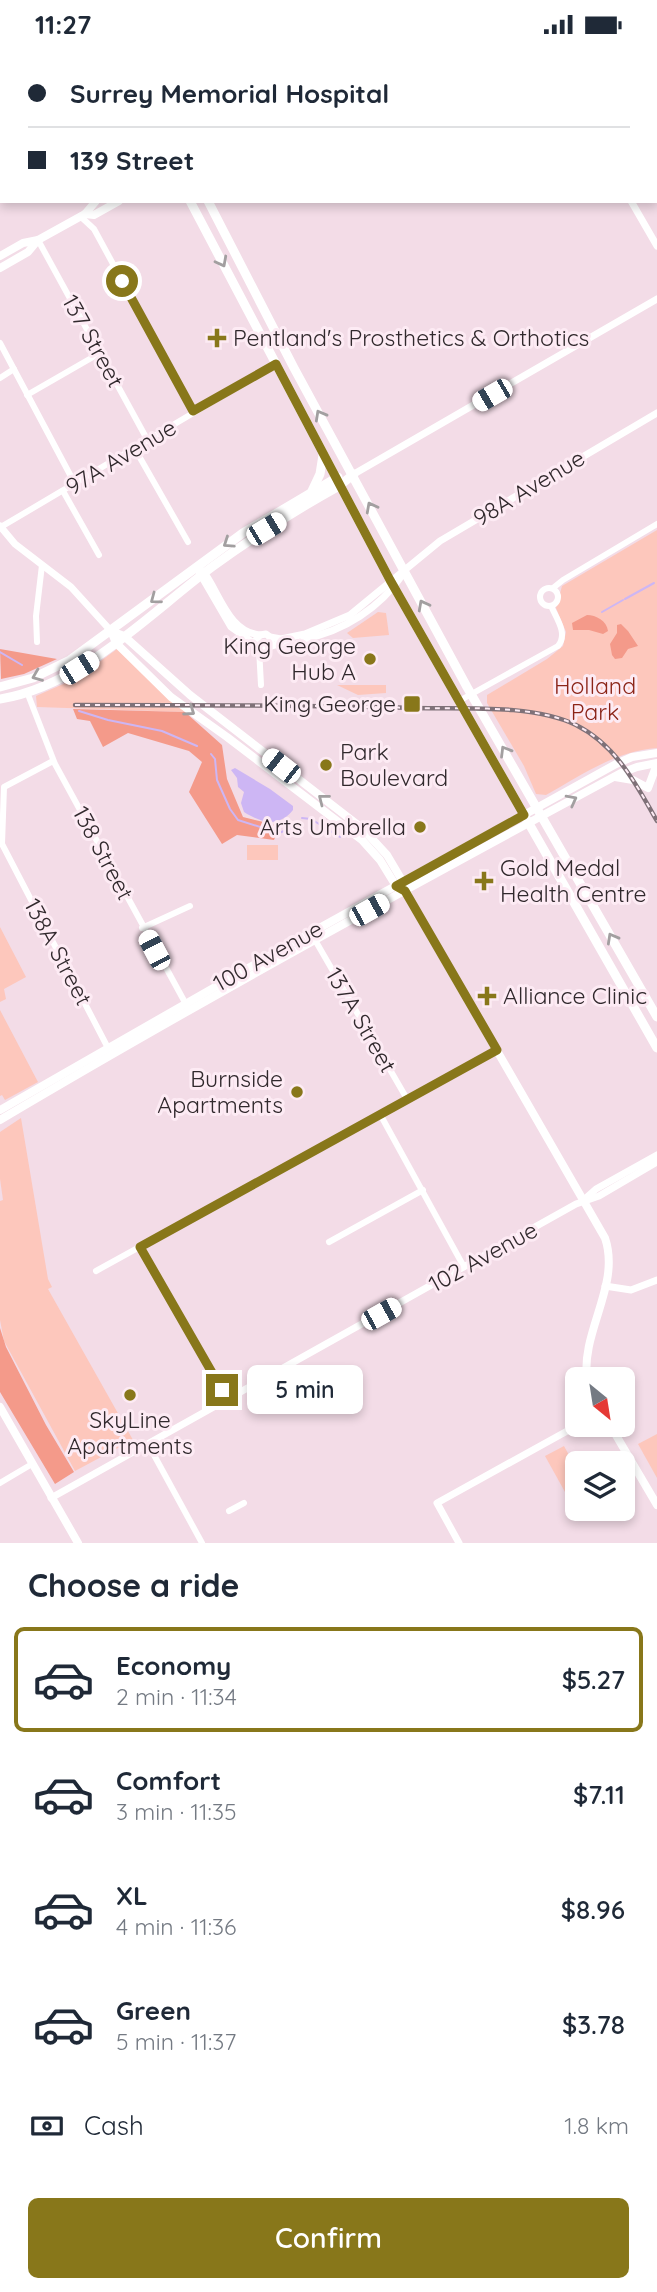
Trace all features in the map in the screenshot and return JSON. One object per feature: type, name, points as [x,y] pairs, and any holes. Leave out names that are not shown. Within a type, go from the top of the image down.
[{"type":"main road","points":[[86,215],[95,203]]},
{"type":"main road","points":[[0,256],[23,243],[38,240],[114,203]]},
{"type":"main road","points":[[191,203],[392,584],[657,1048]]},
{"type":"main road","points":[[209,203],[471,695],[657,1017]]},
{"type":"main road","points":[[0,268],[28,252],[38,240]]},
{"type":"main road","points":[[312,491],[320,474],[323,454]]},
{"type":"main road","points":[[0,699],[27,692],[69,674],[116,643],[243,533],[312,491],[354,474]]},
{"type":"main road","points":[[0,687],[33,678],[57,667],[337,482]]},
{"type":"main road","points":[[111,631],[124,636],[190,695],[369,834],[387,855],[401,886],[584,1200],[608,1246],[610,1261],[586,1367]]},
{"type":"main road","points":[[111,631],[116,643],[171,697],[362,841],[401,886]]},
{"type":"main road","points":[[540,811],[625,760],[657,753]]},
{"type":"main road","points":[[540,811],[615,776],[657,763]]},
{"type":"main road","points":[[615,776],[648,788],[657,763]]},
{"type":"main road","name":"100 Avenue","points":[[0,1110],[540,811]]},
{"type":"main road","name":"100 Avenue","points":[[0,1120],[186,1006],[315,940],[401,886]]},
{"type":"main road","points":[[618,979],[636,982]]},
{"type":"main road","points":[[630,1000],[636,982]]},
{"type":"main road","points":[[0,1407],[78,1543]]},
{"type":"main road","points":[[617,1437],[657,1505]]},
{"type":"street","points":[[632,203],[657,246]]},
{"type":"street","points":[[86,215],[94,229]]},
{"type":"street","points":[[86,215],[193,411]]},
{"type":"street","name":"137 Street","points":[[38,240],[148,441]]},
{"type":"street","points":[[354,474],[657,299]]},
{"type":"street","points":[[0,343],[75,484]]},
{"type":"street","points":[[27,395],[100,353]]},
{"type":"street","name":"97A Avenue","points":[[0,526],[276,364]]},
{"type":"street","points":[[0,378],[14,369]]},
{"type":"street","name":"98A Avenue","points":[[392,584],[425,552],[449,536],[657,412]]},
{"type":"street","points":[[135,449],[188,542]]},
{"type":"street","points":[[63,491],[99,555]]},
{"type":"street","points":[[459,701],[560,644],[563,633],[551,606],[543,603],[540,597],[544,589],[553,588],[657,524]]},
{"type":"street","points":[[0,526],[15,544],[71,587],[111,631]]},
{"type":"street","points":[[37,642],[36,616],[41,565]]},
{"type":"street","points":[[201,571],[237,625],[248,632],[270,637],[295,637],[338,621],[392,584]]},
{"type":"street","points":[[201,571],[233,629],[263,649],[323,635],[338,628],[364,613],[392,584]]},
{"type":"street","points":[[551,606],[558,599],[558,593],[553,588]]},
{"type":"street","points":[[260,635],[256,640],[263,649]]},
{"type":"street","points":[[261,685],[263,649],[270,637]]},
{"type":"street","name":"138 Street","points":[[27,692],[53,761],[186,1006]]},
{"type":"street","name":"138A Street","points":[[53,761],[4,787],[2,844],[108,1048]]},
{"type":"street","points":[[142,928],[190,906]]},
{"type":"street","name":"137A Street","points":[[315,940],[407,1100]]},
{"type":"street","points":[[96,1271],[497,1050]]},
{"type":"street","points":[[380,1114],[464,1268]]},
{"type":"street","name":"102 Avenue","points":[[51,1498],[464,1268],[657,1156]]},
{"type":"street","name":"102 Avenue","points":[[584,1200],[599,1196],[657,1162]]},
{"type":"street","points":[[329,1242],[423,1190]]},
{"type":"street","points":[[140,1247],[227,1400]]},
{"type":"street","points":[[605,1286],[627,1286],[657,1278]]},
{"type":"street","points":[[459,1543],[437,1503],[565,1432]]},
{"type":"street","points":[[148,1444],[202,1543]]},
{"type":"street","points":[[0,1483],[32,1464]]},
{"type":"street","points":[[229,1511],[244,1503]]},
{"type":"green space","name":"Holland Park","points":[[657,530],[657,748],[613,759],[546,795],[536,794],[524,766],[487,703],[487,695],[547,659],[563,646],[566,632],[556,608],[562,586]]},
{"type":"green space","points":[[378,612],[386,613],[389,635],[353,638],[347,633]]},
{"type":"green space","points":[[117,649],[185,712],[37,707],[36,696],[79,677]]},
{"type":"green space","points":[[337,685],[386,685],[386,693],[358,695]]},
{"type":"green space","points":[[247,845],[278,845],[278,860],[247,860]]},
{"type":"green space","points":[[0,927],[26,977],[4,989],[6,999],[0,1002]]},
{"type":"green space","points":[[0,1010],[38,1082],[5,1100],[0,1096]]},
{"type":"green space","points":[[21,1118],[48,1279],[52,1287],[48,1289],[133,1440],[75,1471],[4,1341],[0,1320],[0,1201],[3,1200],[0,1132]]},
{"type":"green space","points":[[657,1434],[657,1478],[638,1444]]},
{"type":"green space","points":[[564,1446],[567,1451],[565,1492],[545,1456]]},
{"type":"shaded area","points":[[587,615],[600,619],[606,624],[608,631],[603,634],[589,630],[573,630],[572,623]]},
{"type":"shaded area","points":[[621,624],[638,646],[628,649],[622,658],[615,659],[610,644],[617,633],[617,625]]},
{"type":"shaded area","points":[[0,649],[57,659],[24,674],[1,679]]},
{"type":"shaded area","points":[[73,709],[185,712],[222,745],[227,779],[243,817],[280,826],[274,840],[237,835],[222,844],[189,792],[202,762],[189,751],[128,733],[103,747],[90,721],[77,719]]},
{"type":"shaded area","points":[[235,768],[270,789],[293,806],[293,810],[282,819],[270,822],[244,812],[241,803],[244,792],[238,787],[237,778],[231,770]]},
{"type":"shaded area","points":[[0,1328],[6,1347],[46,1425],[74,1472],[55,1484],[0,1392]]},
{"type":"waterway","points":[[625,599],[654,583]]},
{"type":"waterway","points":[[602,612],[623,600]]},
{"type":"waterway","points":[[0,652],[22,665]]},
{"type":"waterway","points":[[79,711],[162,731],[197,746]]},
{"type":"waterway","points":[[211,754],[215,759],[217,780],[238,820],[279,833],[296,826],[296,823]]},
{"type":"waterway","points":[[302,818],[311,819],[340,837]]},
{"type":"railway","points":[[75,705],[475,708],[539,714],[576,725],[603,743],[624,767],[657,821]]},
{"type":"place","name":"Pentland's Prosthetics & Orthotics","points":[[217,338]]},
{"type":"place","name":"King George Hub A","points":[[370,659]]},
{"type":"place","name":"King George","points":[[412,704]]},
{"type":"place","name":"Park Boulevard","points":[[326,765]]},
{"type":"place","name":"Arts Umbrella","points":[[420,827]]},
{"type":"place","name":"Gold Medal Health Centre","points":[[484,881]]},
{"type":"place","name":"Alliance Clinic","points":[[487,996]]},
{"type":"place","name":"Burnside Apartments","points":[[297,1092]]},
{"type":"place","name":"SkyLine Apartments","points":[[130,1395]]},
{"type":"route","points":[[122,281],[193,411],[276,364],[390,580],[524,815],[396,886],[405,891],[497,1050],[140,1247],[222,1390]]}]
